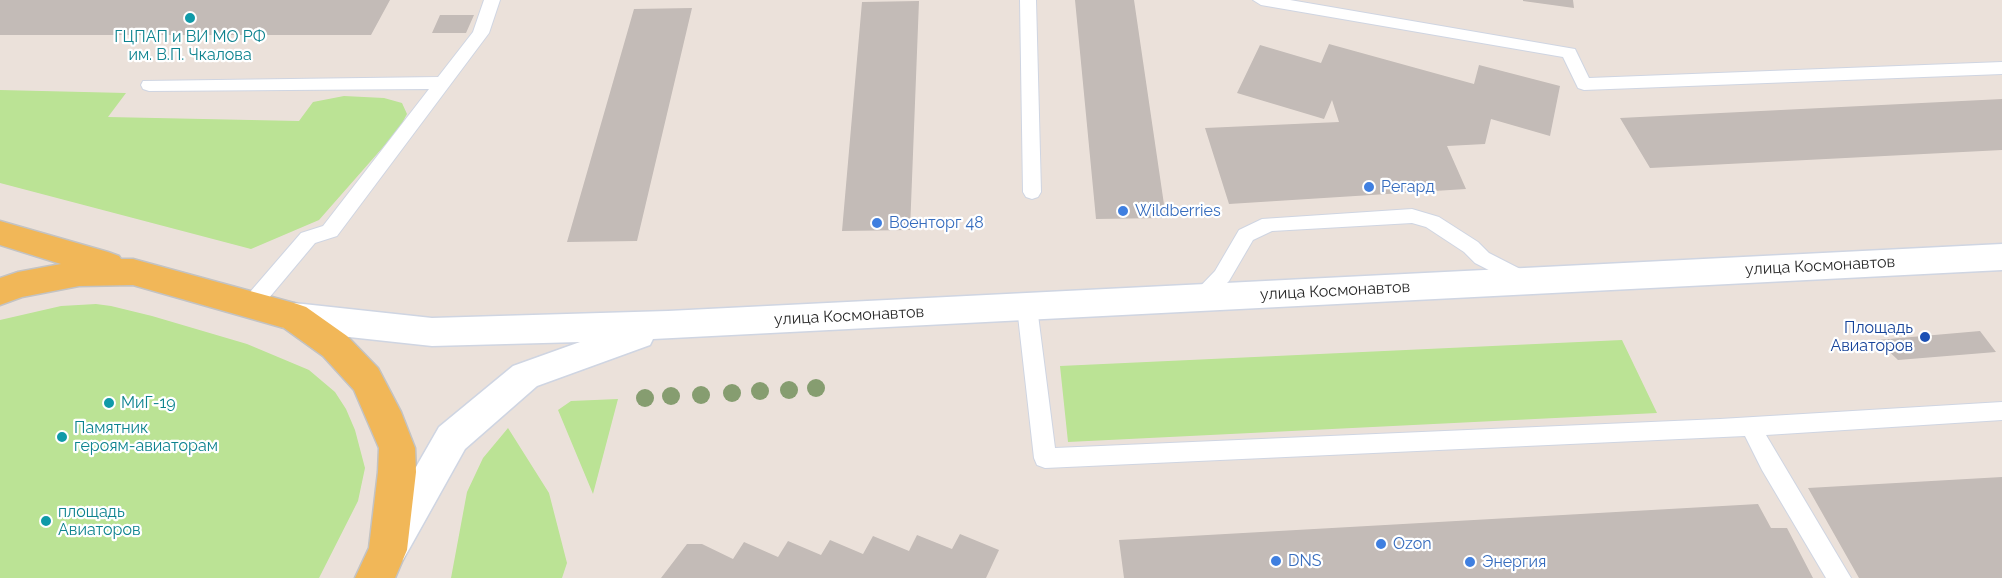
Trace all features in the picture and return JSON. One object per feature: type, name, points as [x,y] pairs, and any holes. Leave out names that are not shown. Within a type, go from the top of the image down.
[{"type":"main road","points":[[0,233],[294,317],[334,346],[366,379],[383,412],[397,448],[397,472],[381,568]]},
{"type":"main road","name":"улица Космонавтов","points":[[294,317],[432,332],[668,325],[2002,257]]},
{"type":"main road","points":[[0,292],[18,285],[79,273],[133,272]]},
{"type":"main road","name":"улица Космонавтов","points":[[381,568],[452,438],[525,376],[668,325]]},
{"type":"lane","points":[[251,305],[308,238],[330,231],[481,33],[492,0]]},
{"type":"lane","points":[[1028,0],[1032,192]]},
{"type":"lane","points":[[1261,0],[1569,53],[1584,84],[2002,68]]},
{"type":"lane","points":[[149,85],[442,83]]},
{"type":"lane","points":[[1199,298],[1222,276],[1246,235],[1269,224],[1412,216],[1432,222],[1471,247],[1482,258],[1527,281]]},
{"type":"lane","points":[[1027,307],[1046,458],[1751,426],[2002,411]]},
{"type":"lane","points":[[1751,426],[1770,463],[1839,578]]},
{"type":"green space","points":[[0,90],[126,93],[108,117],[299,121],[313,102],[344,96],[384,98],[402,103],[407,114],[399,129],[319,220],[251,249],[0,183]]},
{"type":"green space","points":[[96,304],[152,316],[247,344],[309,370],[335,392],[346,409],[355,430],[365,468],[358,501],[319,578],[0,578],[0,320],[61,306]]},
{"type":"green space","points":[[1622,340],[1657,413],[1068,442],[1060,366]]},
{"type":"green space","points":[[618,399],[593,494],[558,410],[571,401]]},
{"type":"green space","points":[[508,428],[549,493],[567,563],[562,578],[451,578],[467,492],[483,458]]},
{"type":"building","name":"ГЦПАП и ВИ МО РФ им. В.П. Чкалова","points":[[0,0],[390,0],[371,35],[0,35]]},
{"type":"building","points":[[1075,0],[1134,0],[1166,218],[1096,219]]},
{"type":"building","points":[[1573,0],[1574,8],[1523,1]]},
{"type":"building","points":[[919,1],[910,230],[842,231],[862,2]]},
{"type":"building","points":[[692,8],[637,241],[567,242],[634,9]]},
{"type":"building","points":[[440,15],[474,15],[466,33],[432,33]]},
{"type":"building","points":[[1329,44],[1474,84],[1479,65],[1560,86],[1550,136],[1491,119],[1485,144],[1447,146],[1466,189],[1229,204],[1205,128],[1339,122],[1332,100],[1324,119],[1237,93],[1260,45],[1321,63]]},
{"type":"building","points":[[2002,99],[2002,150],[1650,168],[1620,118]]},
{"type":"building","points":[[1980,331],[1996,352],[1898,360],[1877,340]]},
{"type":"building","points":[[2002,477],[2002,578],[1859,578],[1808,488]]},
{"type":"building","points":[[1758,504],[1771,528],[1787,528],[1813,578],[1124,578],[1119,540]]},
{"type":"building","points":[[960,534],[999,550],[986,578],[661,578],[687,544],[702,544],[733,559],[744,542],[778,557],[788,541],[821,555],[830,540],[863,554],[873,536],[909,551],[917,535],[952,549]]},
{"type":"place","name":"ГЦПАП и ВИ МО РФ им. В.П. Чкалова","points":[[190,18]]},
{"type":"place","name":"Регард","points":[[1369,187]]},
{"type":"place","name":"Wildberries","points":[[1123,211]]},
{"type":"place","name":"Военторг 48","points":[[877,223]]},
{"type":"place","name":"Площадь Авиаторов","points":[[1925,337]]},
{"type":"place","name":"МиГ-19","points":[[109,403]]},
{"type":"place","name":"Памятник героям-авиаторам","points":[[62,437]]},
{"type":"place","name":"площадь Авиаторов","points":[[46,521]]},
{"type":"place","name":"Ozon","points":[[1381,544]]},
{"type":"place","name":"DNS","points":[[1276,561]]},
{"type":"place","name":"Энергия","points":[[1470,562]]}]
